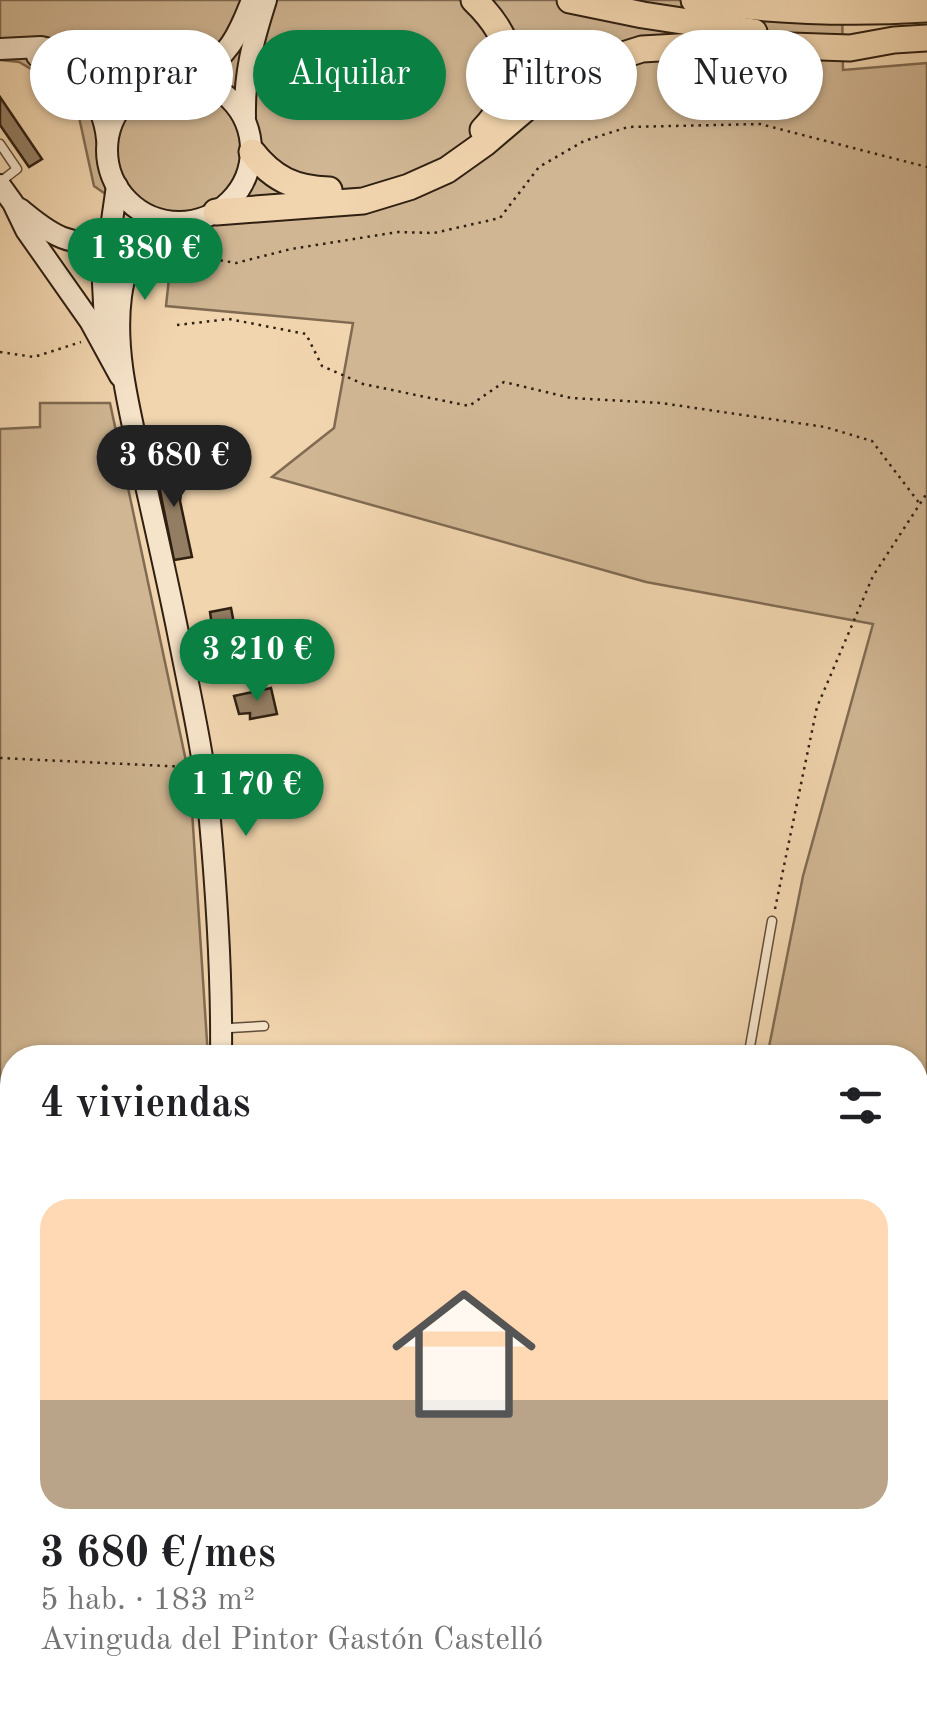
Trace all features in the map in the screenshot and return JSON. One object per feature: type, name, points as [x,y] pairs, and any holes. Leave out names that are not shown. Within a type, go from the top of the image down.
[{"type":"highway","points":[[252,152],[274,176],[288,184],[344,190],[400,181],[463,149],[502,107],[511,70],[502,32],[474,0]]},
{"type":"highway","points":[[570,0],[764,33],[894,40],[927,38]]},
{"type":"highway","points":[[694,0],[807,11],[927,9]]},
{"type":"highway","points":[[216,212],[362,200],[409,187],[447,170],[553,85],[586,68],[642,49],[732,44],[850,48],[894,40]]},
{"type":"main road","points":[[233,42],[252,0]]},
{"type":"main road","points":[[245,119],[247,65],[266,0]]},
{"type":"main road","points":[[8,49],[62,67],[76,78],[98,104],[105,120],[110,172],[125,198],[148,215],[176,222],[197,220],[216,212],[242,186],[252,152],[245,119],[233,101]]},
{"type":"main road","points":[[108,142],[115,120]]},
{"type":"main road","points":[[0,183],[26,230],[99,337],[119,375]]},
{"type":"main road","points":[[117,186],[105,262],[108,342],[204,735],[220,817],[231,1045]]},
{"type":"main road","points":[[13,203],[51,234],[66,240],[90,242],[110,233]]},
{"type":"main road","points":[[119,375],[125,274],[142,243],[176,222]]},
{"type":"main road","points":[[178,633],[210,821],[230,1045]]},
{"type":"lane","points":[[0,144],[17,169],[0,183]]},
{"type":"lane","points":[[750,1045],[772,920]]},
{"type":"lane","points":[[230,1028],[264,1026]]},
{"type":"path","points":[[176,253],[236,263],[291,249],[398,232],[434,233],[500,218],[539,167],[584,141],[628,127],[760,124],[927,168]]},
{"type":"path","points":[[177,325],[229,319],[306,334],[322,366],[363,384],[469,406],[504,382],[570,398],[661,403],[825,427],[872,441],[920,504]]},
{"type":"path","points":[[0,352],[34,356],[99,337]]},
{"type":"path","points":[[772,920],[817,707],[872,576],[927,494]]},
{"type":"path","points":[[0,758],[203,768]]},
{"type":"shaded area","points":[[0,0],[842,0],[843,70],[927,63],[927,1045],[769,1045],[803,876],[873,624],[646,582],[272,477],[334,428],[353,323],[166,306],[173,241],[94,186],[80,120],[233,120],[233,30],[30,30],[30,68],[19,62],[0,60]]},
{"type":"shaded area","points":[[40,403],[110,403],[190,780],[207,1045],[0,1045],[0,429],[40,427]]},
{"type":"building","points":[[0,97],[42,159],[29,167],[0,125]]},
{"type":"building","points":[[155,466],[184,470],[180,501],[192,557],[174,560]]},
{"type":"building","points":[[231,608],[235,629],[213,632],[210,612]]},
{"type":"building","points":[[271,688],[277,714],[250,719],[250,713],[239,714],[234,696]]}]
